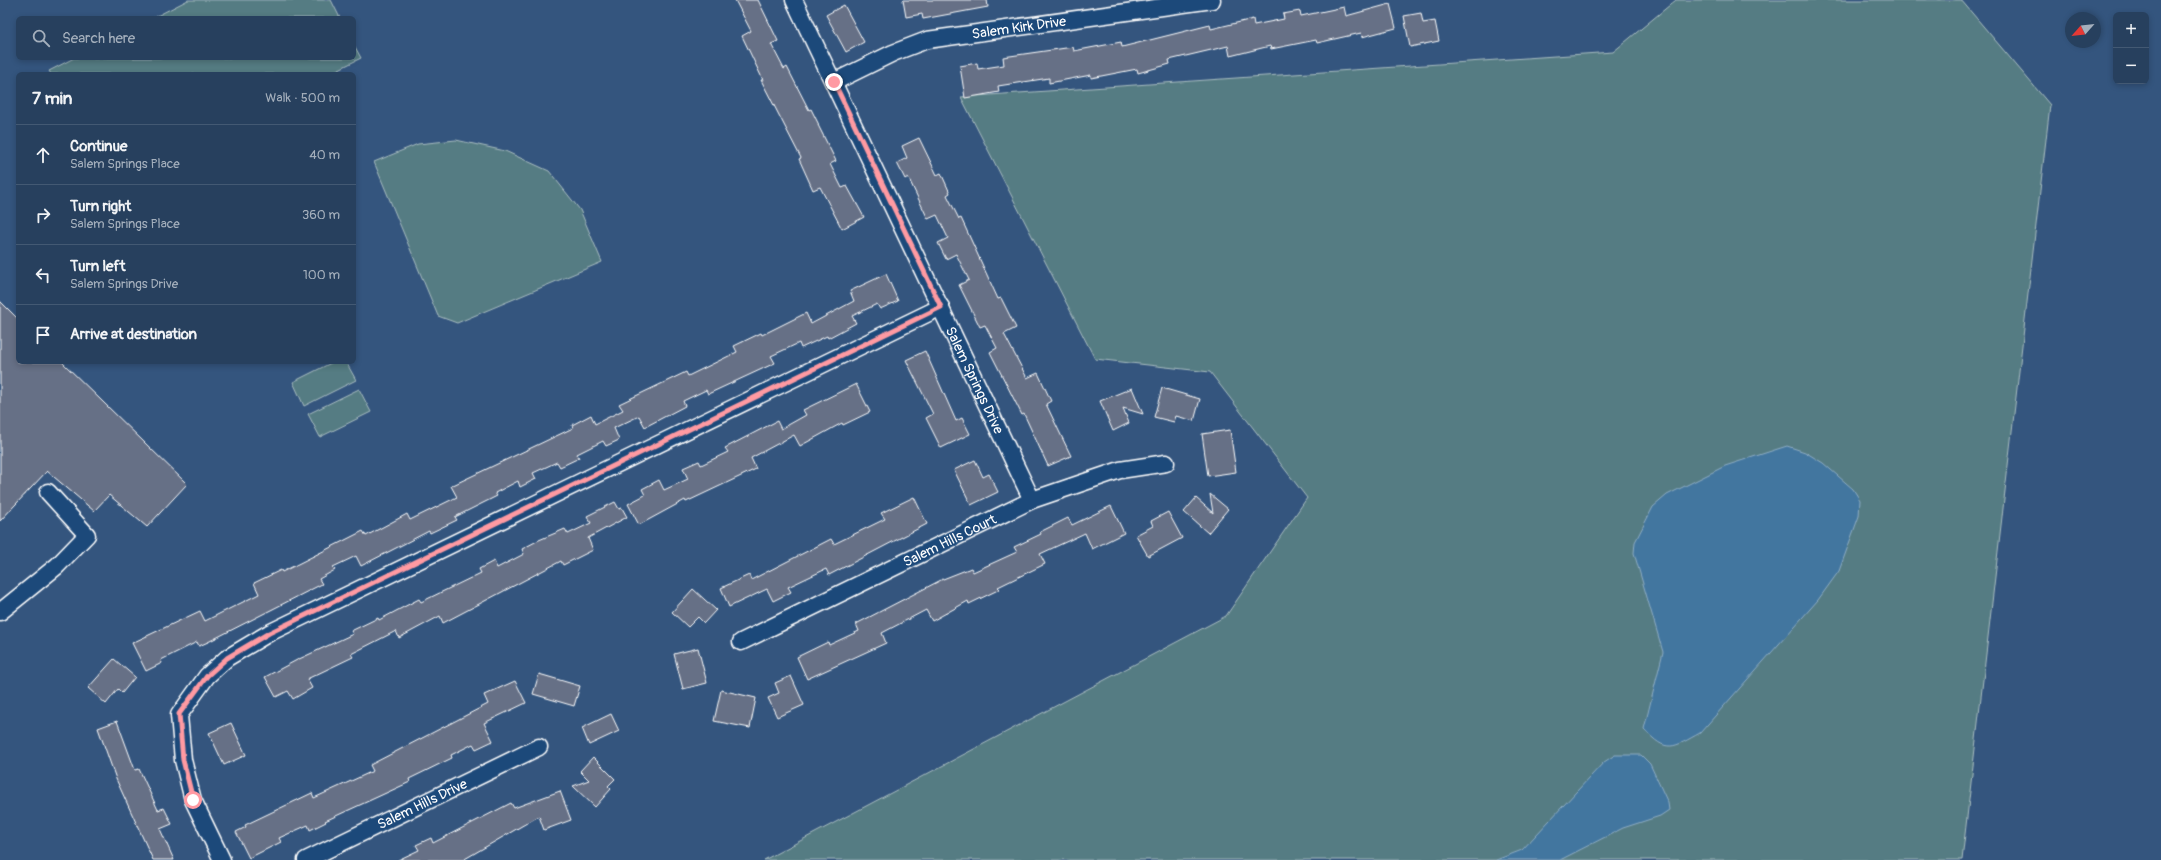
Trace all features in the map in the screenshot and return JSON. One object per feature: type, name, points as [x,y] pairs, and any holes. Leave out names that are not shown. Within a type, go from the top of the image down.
[{"type":"street","name":"Salem Springs Drive","points":[[794,0],[1032,500]]},
{"type":"street","name":"Salem Kirk Drive","points":[[834,82],[893,53],[927,40],[1212,0]]},
{"type":"street","points":[[222,860],[193,800],[183,760],[179,714],[207,676],[227,658],[276,629],[941,307]]},
{"type":"street","name":"Salem Hills Court","points":[[741,642],[1032,500],[1120,470],[1166,463]]},
{"type":"street","points":[[0,612],[57,566],[86,535],[48,492]]},
{"type":"street","name":"Salem Hills Drive","points":[[306,860],[539,747]]},
{"type":"green space","points":[[188,0],[331,0],[339,16],[157,16]]},
{"type":"green space","points":[[1676,0],[1961,0],[2050,105],[1962,860],[764,860],[1226,616],[1307,498],[1210,372],[1095,359],[961,97],[1613,52]]},
{"type":"green space","points":[[356,49],[361,58],[333,72],[49,71],[70,60],[356,60]]},
{"type":"green space","points":[[456,140],[505,151],[549,171],[580,210],[602,262],[457,323],[438,316],[374,162],[418,144]]},
{"type":"green space","points":[[329,364],[347,364],[356,380],[304,406],[293,382]]},
{"type":"green space","points":[[359,389],[371,412],[320,437],[308,414]]},
{"type":"water","points":[[1787,446],[1805,452],[1823,463],[1853,489],[1860,500],[1859,516],[1839,571],[1818,600],[1700,733],[1677,745],[1671,746],[1659,743],[1644,729],[1663,652],[1634,553],[1635,542],[1653,507],[1667,495],[1725,466]]},
{"type":"water","points":[[1615,755],[1641,755],[1650,764],[1668,803],[1669,810],[1660,816],[1623,828],[1560,860],[1496,860],[1522,850],[1604,762]]},
{"type":"building","points":[[735,0],[758,0],[778,41],[771,44],[784,69],[787,67],[809,110],[811,109],[819,125],[836,161],[830,164],[842,188],[847,186],[864,217],[842,229],[820,187],[813,190],[799,159],[801,158],[761,80],[763,80],[742,36],[751,31]]},
{"type":"building","points":[[903,0],[987,0],[988,7],[923,19],[922,14],[906,17]]},
{"type":"building","points":[[1390,4],[1396,28],[1362,37],[1361,33],[1317,43],[1316,40],[1271,49],[1270,46],[1230,56],[1228,46],[1169,60],[1170,64],[1138,73],[1137,69],[1091,78],[1091,75],[1049,83],[1049,78],[998,86],[999,92],[965,98],[960,66],[977,63],[978,69],[1004,65],[1003,57],[1073,47],[1074,51],[1121,42],[1122,47],[1210,25],[1211,29],[1253,19],[1254,25],[1284,19],[1283,14],[1300,11],[1301,16],[1344,7],[1346,16]]},
{"type":"building","points":[[844,5],[864,42],[846,52],[826,15]]},
{"type":"building","points":[[1421,13],[1423,23],[1435,21],[1439,41],[1410,47],[1404,16]]},
{"type":"building","points":[[919,138],[937,175],[941,173],[950,193],[947,195],[959,219],[961,218],[998,299],[1001,298],[1016,328],[1004,334],[1027,378],[1038,373],[1051,401],[1046,404],[1071,456],[1048,466],[1024,414],[1022,415],[990,352],[997,348],[985,325],[980,327],[959,285],[969,280],[956,254],[946,259],[938,243],[948,238],[937,215],[928,219],[908,177],[905,179],[897,163],[907,158],[902,146]]},
{"type":"building","points":[[886,274],[898,301],[880,309],[877,304],[852,316],[856,323],[828,338],[827,336],[801,348],[799,343],[771,356],[775,363],[708,394],[706,390],[683,401],[685,406],[645,427],[639,416],[614,428],[619,440],[606,446],[603,441],[577,454],[579,458],[560,467],[557,462],[533,473],[536,479],[520,487],[518,481],[495,493],[497,496],[455,517],[457,520],[430,533],[429,531],[361,566],[356,556],[333,567],[335,570],[319,579],[322,584],[208,642],[199,646],[197,642],[161,660],[162,663],[146,671],[132,643],[200,611],[205,621],[259,594],[254,583],[281,570],[282,572],[363,531],[366,536],[407,514],[410,520],[457,497],[451,486],[573,428],[572,425],[591,415],[595,424],[623,410],[619,404],[686,372],[688,376],[737,352],[734,346],[761,333],[762,335],[806,313],[811,324],[854,301],[850,291]]},
{"type":"building","points":[[0,301],[16,317],[16,364],[64,364],[187,484],[147,527],[109,495],[94,511],[47,471],[0,521]]},
{"type":"building","points":[[925,351],[956,421],[962,418],[970,434],[941,448],[926,418],[933,414],[906,360]]},
{"type":"building","points":[[856,384],[870,412],[843,425],[842,423],[800,446],[794,435],[751,458],[756,469],[686,502],[685,500],[639,525],[628,504],[645,495],[642,489],[659,480],[664,490],[688,479],[683,468],[699,461],[701,465],[728,452],[725,448],[777,421],[781,429],[806,415],[803,410]]},
{"type":"building","points":[[1132,388],[1143,414],[1123,408],[1129,423],[1113,431],[1100,401]]},
{"type":"building","points":[[1162,388],[1200,399],[1194,421],[1176,416],[1174,422],[1154,417]]},
{"type":"building","points":[[1230,430],[1236,472],[1208,476],[1202,434]]},
{"type":"building","points":[[975,460],[983,477],[989,474],[998,492],[971,505],[954,470]]},
{"type":"building","points":[[1210,494],[1228,509],[1208,533],[1184,512],[1196,498],[1213,513]]},
{"type":"building","points":[[914,497],[927,524],[829,575],[826,569],[788,587],[791,592],[773,601],[767,589],[729,607],[721,588],[749,575],[751,580],[831,539],[834,544],[885,519],[881,513]]},
{"type":"building","points":[[615,502],[619,509],[622,508],[627,517],[588,538],[593,550],[563,565],[561,561],[443,623],[440,616],[399,638],[396,631],[351,654],[353,657],[307,679],[312,688],[293,699],[288,691],[276,697],[265,677],[297,660],[353,634],[351,631],[378,618],[379,620],[419,599],[421,602],[481,573],[479,569],[494,561],[497,568],[524,554],[522,549],[539,540],[565,529],[568,534],[591,523],[587,516]]},
{"type":"building","points":[[1111,506],[1124,533],[1092,549],[1085,533],[1040,554],[1045,564],[998,587],[1000,589],[969,604],[968,601],[932,621],[926,610],[882,633],[886,643],[807,679],[797,657],[828,642],[829,645],[859,631],[856,624],[943,579],[971,568],[973,572],[1017,552],[1014,547],[1041,534],[1040,532],[1068,518],[1072,525]]},
{"type":"building","points":[[1168,512],[1182,538],[1148,556],[1136,535],[1153,526],[1151,521]]},
{"type":"building","points":[[693,589],[716,610],[704,623],[698,617],[688,627],[672,612]]},
{"type":"building","points":[[698,648],[707,683],[683,689],[674,654]]},
{"type":"building","points":[[114,659],[135,677],[122,693],[118,689],[106,704],[88,688]]},
{"type":"building","points":[[539,674],[580,686],[574,706],[533,694]]},
{"type":"building","points":[[791,676],[804,705],[777,717],[768,698],[779,693],[775,683]]},
{"type":"building","points":[[515,681],[526,703],[484,723],[493,741],[476,749],[473,744],[451,755],[452,758],[409,779],[410,782],[325,821],[326,822],[310,830],[308,825],[279,838],[281,842],[249,858],[236,832],[246,827],[245,825],[312,793],[314,798],[373,771],[370,765],[488,704],[484,695]]},
{"type":"building","points":[[721,690],[756,698],[750,728],[714,721]]},
{"type":"building","points":[[611,714],[619,731],[589,745],[582,728]]},
{"type":"building","points":[[117,721],[135,770],[139,769],[158,810],[164,808],[172,824],[160,829],[174,860],[153,860],[116,779],[98,728]]},
{"type":"building","points":[[231,723],[246,755],[224,765],[209,733]]},
{"type":"building","points":[[593,757],[615,779],[608,786],[611,789],[595,807],[573,786],[589,780],[580,771]]},
{"type":"building","points":[[560,791],[571,820],[544,830],[539,816],[463,860],[398,860],[419,850],[416,845],[431,838],[433,843],[511,803],[514,808]]},
{"type":"route","points":[[193,800],[183,760],[179,714],[207,676],[227,658],[269,633],[941,307],[834,82]]}]
